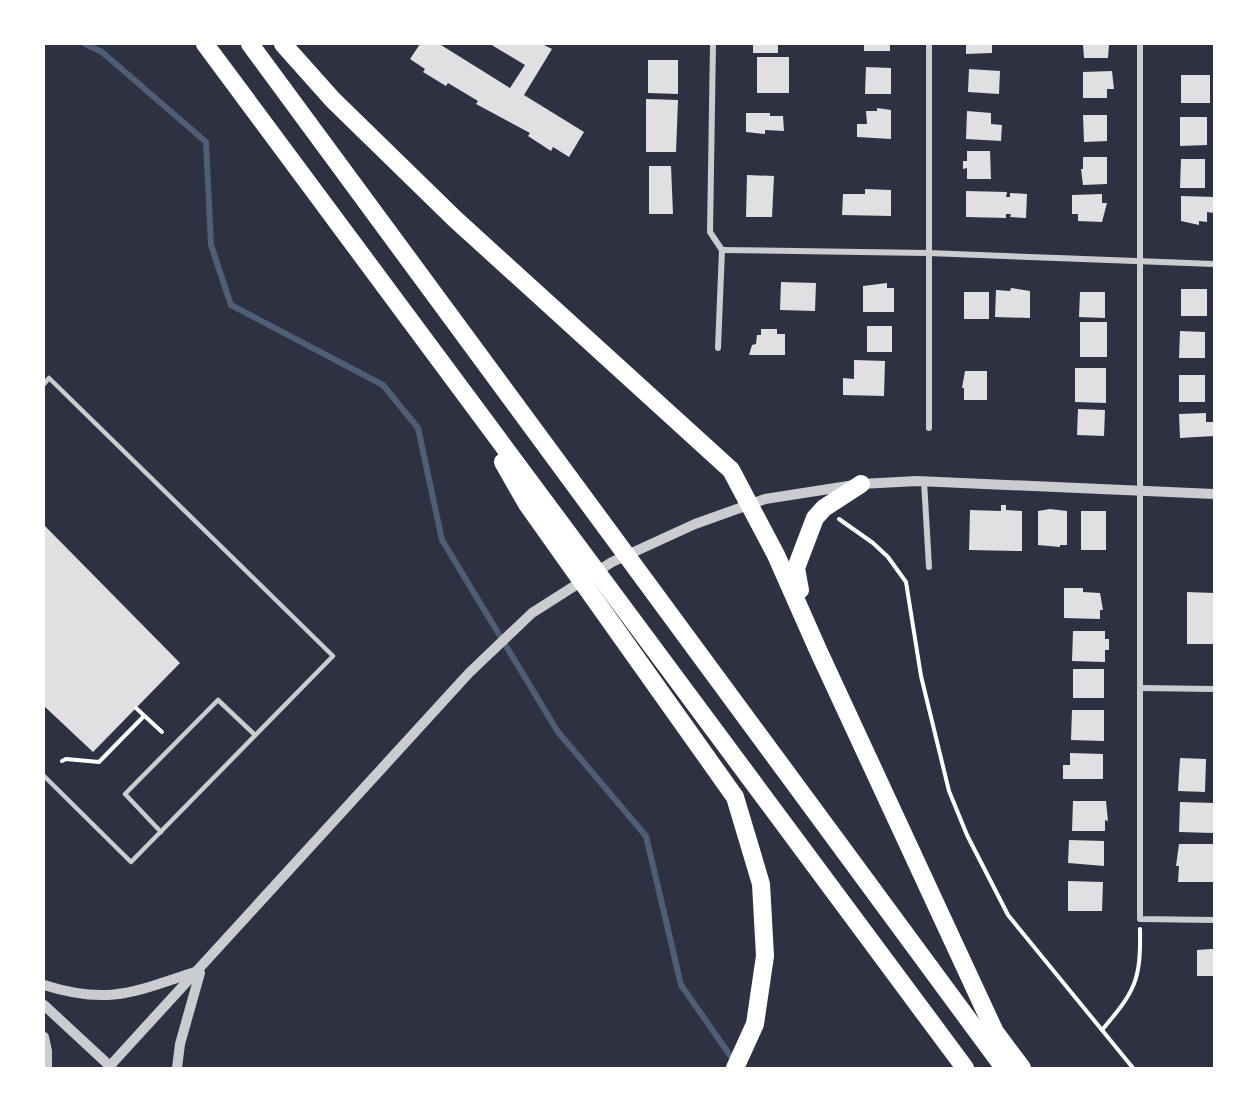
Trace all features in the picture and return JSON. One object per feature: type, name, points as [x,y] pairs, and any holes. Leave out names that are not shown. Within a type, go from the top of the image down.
[{"type":"highway","points":[[205,44],[964,1068]]},
{"type":"highway","points":[[250,44],[1004,1068]]},
{"type":"highway","points":[[283,44],[333,100],[454,219],[731,470],[806,618],[823,661],[995,1032],[1022,1068]]},
{"type":"highway","points":[[465,394],[527,504],[735,797],[761,884],[765,956],[755,1024],[735,1068]]},
{"type":"highway","points":[[806,618],[796,568],[815,518],[824,508],[861,484]]},
{"type":"street","points":[[713,44],[710,232],[722,250],[718,348]]},
{"type":"street","points":[[929,44],[929,428]]},
{"type":"street","points":[[1142,44],[1139,259],[1142,491],[1140,919],[1215,920]]},
{"type":"street","points":[[722,250],[928,253],[1139,259],[1215,264]]},
{"type":"street","points":[[924,481],[929,567]]},
{"type":"street","points":[[44,1005],[110,1068],[469,673],[532,613],[612,562],[695,524],[747,504],[861,484],[924,481],[1215,494]]},
{"type":"street","points":[[1140,688],[1215,689]]},
{"type":"street","points":[[44,985],[73,994],[109,997],[201,969]]},
{"type":"street","points":[[177,1068],[180,1044],[201,969]]},
{"type":"street","points":[[44,1037],[47,1068]]},
{"type":"lane","points":[[44,384],[49,378],[333,656],[131,862],[44,776]]},
{"type":"lane","points":[[161,832],[125,794],[218,700],[255,735]]},
{"type":"path","points":[[824,508],[873,543],[888,557],[906,582],[921,676],[936,747],[957,813],[1008,915],[1133,1068]]},
{"type":"path","points":[[136,708],[162,732]]},
{"type":"path","points":[[62,761],[66,759],[99,762],[144,716]]},
{"type":"path","points":[[1102,1030],[1129,998],[1137,976],[1141,953],[1140,919]]},
{"type":"building","points":[[420,44],[443,44],[441,45],[510,88],[525,65],[490,44],[542,44],[552,49],[524,95],[584,132],[569,157],[553,147],[551,151],[528,136],[530,133],[476,104],[478,101],[448,83],[446,86],[423,72],[425,69],[410,59]]},
{"type":"building","points":[[753,44],[778,44],[778,53],[753,53]]},
{"type":"building","points":[[864,44],[890,44],[890,51],[864,51]]},
{"type":"building","points":[[966,44],[992,44],[992,53],[966,54]]},
{"type":"building","points":[[1083,44],[1109,44],[1108,58],[1084,58]]},
{"type":"building","points":[[757,57],[789,57],[789,93],[757,93]]},
{"type":"building","points":[[648,60],[678,60],[678,94],[648,93]]},
{"type":"building","points":[[866,67],[891,68],[891,94],[865,94]]},
{"type":"building","points":[[969,69],[1000,71],[999,94],[968,92]]},
{"type":"building","points":[[1112,71],[1114,89],[1107,89],[1107,98],[1083,98],[1083,72]]},
{"type":"building","points":[[1181,75],[1210,75],[1210,103],[1181,103]]},
{"type":"building","points":[[646,99],[678,100],[676,152],[646,152]]},
{"type":"building","points":[[877,108],[891,110],[891,139],[857,137],[857,124],[867,124],[866,111],[877,111]]},
{"type":"building","points":[[967,111],[991,113],[991,124],[1002,125],[1001,141],[966,139]]},
{"type":"building","points":[[746,113],[770,113],[770,116],[783,116],[784,131],[765,130],[765,134],[746,132]]},
{"type":"building","points":[[1083,115],[1107,115],[1107,141],[1084,142]]},
{"type":"building","points":[[1180,117],[1207,117],[1207,145],[1180,146]]},
{"type":"building","points":[[967,151],[990,151],[991,179],[967,179],[967,168],[963,169],[963,161],[967,161]]},
{"type":"building","points":[[1083,157],[1107,157],[1107,184],[1083,185],[1081,169],[1083,169]]},
{"type":"building","points":[[1181,159],[1205,159],[1205,188],[1180,188]]},
{"type":"building","points":[[649,166],[671,166],[673,214],[649,214]]},
{"type":"building","points":[[747,175],[774,176],[772,217],[746,217]]},
{"type":"building","points":[[865,189],[891,190],[891,216],[842,215],[843,194],[865,194]]},
{"type":"building","points":[[966,191],[1007,192],[1006,197],[1010,197],[1010,193],[1027,194],[1026,218],[1010,217],[1011,214],[1006,214],[1006,218],[966,217]]},
{"type":"building","points":[[1102,194],[1102,203],[1107,203],[1102,222],[1078,221],[1078,214],[1072,214],[1072,195]]},
{"type":"building","points":[[1181,196],[1214,197],[1214,213],[1207,212],[1207,222],[1199,221],[1199,225],[1181,221]]},
{"type":"building","points":[[781,282],[816,283],[815,311],[780,310]]},
{"type":"building","points":[[887,283],[887,288],[894,288],[894,312],[863,312],[863,286]]},
{"type":"building","points":[[1011,288],[1030,291],[1030,318],[995,317],[996,290],[1010,291]]},
{"type":"building","points":[[1181,289],[1207,289],[1207,316],[1181,316]]},
{"type":"building","points":[[964,292],[989,292],[989,319],[964,319]]},
{"type":"building","points":[[1080,292],[1105,292],[1105,318],[1079,317]]},
{"type":"building","points":[[1080,322],[1107,322],[1107,357],[1080,357]]},
{"type":"building","points":[[867,326],[892,326],[892,352],[867,352]]},
{"type":"building","points":[[761,329],[777,329],[777,334],[785,334],[785,355],[749,355],[752,345],[756,344],[757,335],[761,335]]},
{"type":"building","points":[[1180,331],[1205,332],[1205,358],[1179,358]]},
{"type":"building","points":[[854,360],[885,361],[884,396],[843,395],[843,378],[854,379]]},
{"type":"building","points":[[1075,368],[1106,368],[1106,403],[1075,402]]},
{"type":"building","points":[[965,371],[987,371],[987,400],[964,400],[964,388],[962,388]]},
{"type":"building","points":[[1179,375],[1205,375],[1205,402],[1179,402]]},
{"type":"building","points":[[1078,409],[1105,410],[1104,436],[1077,435]]},
{"type":"building","points":[[1206,413],[1206,422],[1214,422],[1214,436],[1180,438],[1179,414]]},
{"type":"building","points":[[1001,505],[1006,505],[1006,510],[1022,511],[1022,551],[969,550],[970,510],[1001,511]]},
{"type":"building","points":[[1050,509],[1067,511],[1067,545],[1060,545],[1060,547],[1038,545],[1038,511]]},
{"type":"building","points":[[1081,511],[1106,511],[1106,550],[1081,550]]},
{"type":"building","points":[[44,525],[180,663],[93,752],[44,706]]},
{"type":"building","points":[[1064,588],[1083,588],[1083,592],[1100,593],[1103,610],[1100,610],[1100,619],[1064,618]]},
{"type":"building","points":[[1187,592],[1214,593],[1214,644],[1187,644]]},
{"type":"building","points":[[1073,631],[1105,631],[1105,639],[1109,639],[1109,650],[1105,650],[1105,662],[1072,661]]},
{"type":"building","points":[[1073,669],[1104,669],[1104,698],[1073,698]]},
{"type":"building","points":[[1072,710],[1104,710],[1104,741],[1071,740]]},
{"type":"building","points":[[1070,753],[1103,754],[1103,779],[1063,779],[1063,765],[1070,765]]},
{"type":"building","points":[[1180,758],[1206,759],[1205,792],[1178,791]]},
{"type":"building","points":[[1073,801],[1106,801],[1108,821],[1105,820],[1105,831],[1072,831]]},
{"type":"building","points":[[1180,802],[1214,803],[1213,833],[1179,832]]},
{"type":"building","points":[[1069,840],[1104,841],[1104,866],[1068,863]]},
{"type":"building","points":[[1179,844],[1214,844],[1214,882],[1178,882],[1179,866],[1176,866]]},
{"type":"building","points":[[1068,881],[1103,882],[1102,911],[1068,911]]},
{"type":"building","points":[[1214,949],[1214,976],[1197,976],[1197,950]]},
{"type":"waterway","points":[[85,44],[102,52],[206,142],[211,245],[231,305],[383,385],[418,428],[442,540],[558,732],[646,836],[681,985],[734,1061]]}]
